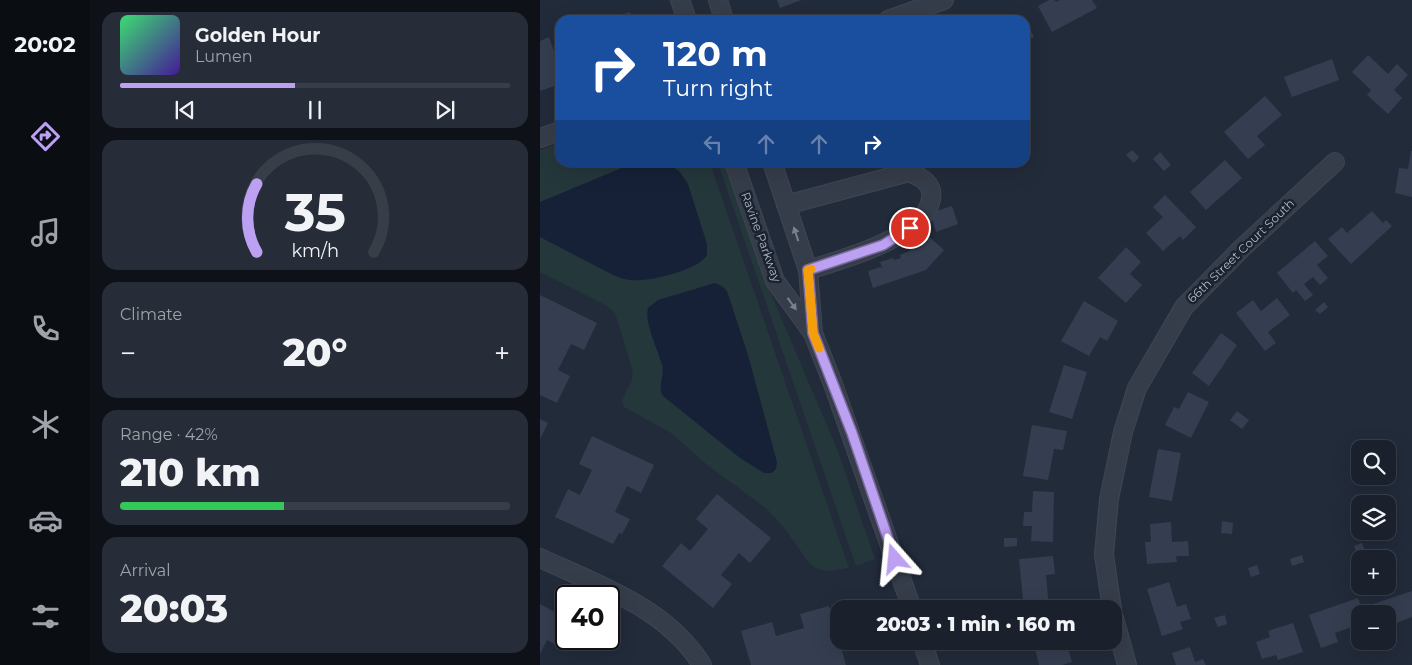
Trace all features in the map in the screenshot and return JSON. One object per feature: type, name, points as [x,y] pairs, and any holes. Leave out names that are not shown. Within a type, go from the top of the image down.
[{"type":"street","points":[[680,0],[685,15]]},
{"type":"street","points":[[718,0],[722,15]]},
{"type":"street","points":[[902,15],[944,0]]},
{"type":"street","points":[[540,138],[555,133]]},
{"type":"street","name":"66th Street Court South","points":[[1111,600],[1104,555],[1109,499],[1123,432],[1137,388],[1184,308],[1242,248],[1335,162]]},
{"type":"street","name":"Ravine Parkway","points":[[736,167],[775,281],[813,333],[852,433],[909,600]]},
{"type":"street","name":"Ravine Parkway","points":[[774,167],[808,270],[813,333]]},
{"type":"street","points":[[786,205],[909,172],[926,180],[932,194],[930,209],[910,228],[883,245],[808,270]]},
{"type":"street","points":[[540,558],[646,610],[677,634],[702,665]]},
{"type":"street","points":[[1122,647],[1127,665]]},
{"type":"street","points":[[925,650],[930,665]]},
{"type":"green space","points":[[555,145],[555,167],[711,167],[849,568],[828,571],[818,569],[810,564],[785,529],[767,509],[706,464],[671,433],[624,407],[622,400],[632,380],[633,372],[615,313],[607,306],[540,272],[540,150]]},
{"type":"green space","points":[[719,167],[725,167],[760,268],[837,449],[875,559],[856,566]]},
{"type":"water","points":[[624,167],[673,167],[680,172],[688,184],[707,244],[707,255],[696,265],[666,276],[647,280],[623,279],[540,237],[540,202]]},
{"type":"water","points":[[715,283],[727,291],[748,355],[777,462],[776,469],[772,473],[764,473],[740,458],[663,396],[661,392],[663,369],[648,321],[648,308],[658,300]]},
{"type":"building","points":[[777,0],[801,0],[780,8]]},
{"type":"building","points":[[1049,0],[1056,2],[1060,0],[1092,0],[1097,8],[1052,32],[1038,6]]},
{"type":"building","points":[[630,12],[631,15],[621,15]]},
{"type":"building","points":[[1030,28],[1034,37],[1030,39]]},
{"type":"building","points":[[549,37],[555,54],[555,86],[540,91],[540,41]]},
{"type":"building","points":[[1368,55],[1388,74],[1397,64],[1408,75],[1394,90],[1402,98],[1388,114],[1367,95],[1371,90],[1352,72]]},
{"type":"building","points":[[1332,59],[1339,80],[1292,97],[1284,77]]},
{"type":"building","points":[[1265,96],[1282,115],[1257,136],[1265,145],[1248,159],[1224,132]]},
{"type":"building","points":[[1132,150],[1139,157],[1134,163],[1126,155]]},
{"type":"building","points":[[1411,151],[1412,197],[1395,193],[1399,168],[1408,169]]},
{"type":"building","points":[[1160,152],[1171,165],[1164,171],[1153,159]]},
{"type":"building","points":[[1225,160],[1242,178],[1206,210],[1190,192]]},
{"type":"building","points":[[1165,195],[1196,227],[1183,240],[1180,236],[1163,251],[1146,233],[1163,217],[1153,207]]},
{"type":"building","points":[[952,206],[958,224],[936,232],[930,213]]},
{"type":"building","points":[[1372,211],[1383,223],[1386,220],[1392,226],[1351,264],[1328,239],[1342,227],[1347,233]]},
{"type":"building","points":[[925,233],[944,250],[926,270],[873,288],[868,271],[881,267],[883,270],[880,262],[901,258],[900,255],[909,251]]},
{"type":"building","points":[[1315,241],[1328,256],[1317,265],[1328,278],[1320,285],[1313,277],[1304,284],[1313,295],[1305,301],[1296,290],[1293,293],[1277,273]]},
{"type":"building","points":[[1126,247],[1141,262],[1130,274],[1142,285],[1126,303],[1098,278]]},
{"type":"building","points":[[540,295],[597,323],[584,350],[571,344],[558,370],[570,376],[557,403],[540,395]]},
{"type":"building","points":[[1277,298],[1290,315],[1268,332],[1276,343],[1265,351],[1236,313],[1253,300],[1261,311]]},
{"type":"building","points":[[1084,301],[1118,321],[1107,341],[1100,337],[1089,356],[1061,341]]},
{"type":"building","points":[[1324,302],[1328,307],[1320,314],[1315,310]]},
{"type":"building","points":[[1221,333],[1237,345],[1209,386],[1192,373]]},
{"type":"building","points":[[1064,365],[1087,372],[1072,419],[1049,412]]},
{"type":"building","points":[[1188,392],[1209,402],[1191,438],[1165,425],[1174,407],[1179,409]]},
{"type":"building","points":[[1237,411],[1249,420],[1242,429],[1230,420]]},
{"type":"building","points":[[540,419],[548,423],[540,439]]},
{"type":"building","points":[[1032,425],[1067,431],[1063,450],[1054,449],[1048,480],[1023,476]]},
{"type":"building","points":[[592,436],[654,465],[641,493],[627,486],[615,512],[630,519],[622,534],[619,533],[613,544],[555,517],[568,489],[580,495],[592,470],[579,464]]},
{"type":"building","points":[[1158,449],[1181,453],[1172,501],[1149,497]]},
{"type":"building","points":[[1033,491],[1054,492],[1053,542],[1031,541],[1032,526],[1023,526],[1024,512],[1032,512]]},
{"type":"building","points":[[717,494],[771,538],[750,563],[739,553],[721,575],[732,584],[713,608],[662,566],[681,543],[690,551],[708,529],[696,519]]},
{"type":"building","points":[[1222,521],[1233,523],[1232,534],[1221,533]]},
{"type":"building","points":[[1171,522],[1172,542],[1188,541],[1189,556],[1176,556],[1177,562],[1147,564],[1145,542],[1151,542],[1150,524]]},
{"type":"building","points":[[1004,538],[1017,538],[1017,546],[1004,547]]},
{"type":"building","points":[[1362,543],[1365,550],[1356,550],[1354,546]]},
{"type":"building","points":[[1302,555],[1304,562],[1292,566],[1290,559]]},
{"type":"building","points":[[1053,556],[1055,574],[1046,575],[1048,600],[1023,600],[1019,559]]},
{"type":"building","points":[[1257,565],[1260,574],[1251,577],[1248,568]]},
{"type":"building","points":[[1169,582],[1177,607],[1186,604],[1191,619],[1180,622],[1183,629],[1162,636],[1147,589]]},
{"type":"building","points":[[1412,591],[1412,617],[1396,623],[1396,605],[1373,604]]},
{"type":"building","points":[[1358,598],[1361,605],[1351,605],[1351,627],[1335,633],[1338,642],[1321,648],[1309,615]]},
{"type":"building","points":[[540,604],[555,612],[555,644],[547,640],[540,654]]},
{"type":"building","points":[[829,606],[830,650],[842,650],[846,665],[751,665],[741,631],[772,622],[776,636],[804,628],[800,614]]},
{"type":"building","points":[[1225,615],[1227,624],[1218,627],[1214,618]]},
{"type":"building","points":[[1293,623],[1303,652],[1278,660],[1276,655],[1262,659],[1256,642],[1270,637],[1268,631]]},
{"type":"building","points":[[1190,647],[1195,662],[1203,659],[1206,665],[1176,665],[1172,653]]},
{"type":"building","points":[[1035,650],[1069,650],[1072,662],[1062,665],[1039,665]]},
{"type":"slow traffic","points":[[811,269],[808,270],[813,333],[819,348]]},
{"type":"route","points":[[895,559],[852,433],[813,333],[808,270],[883,245],[910,228]]}]
